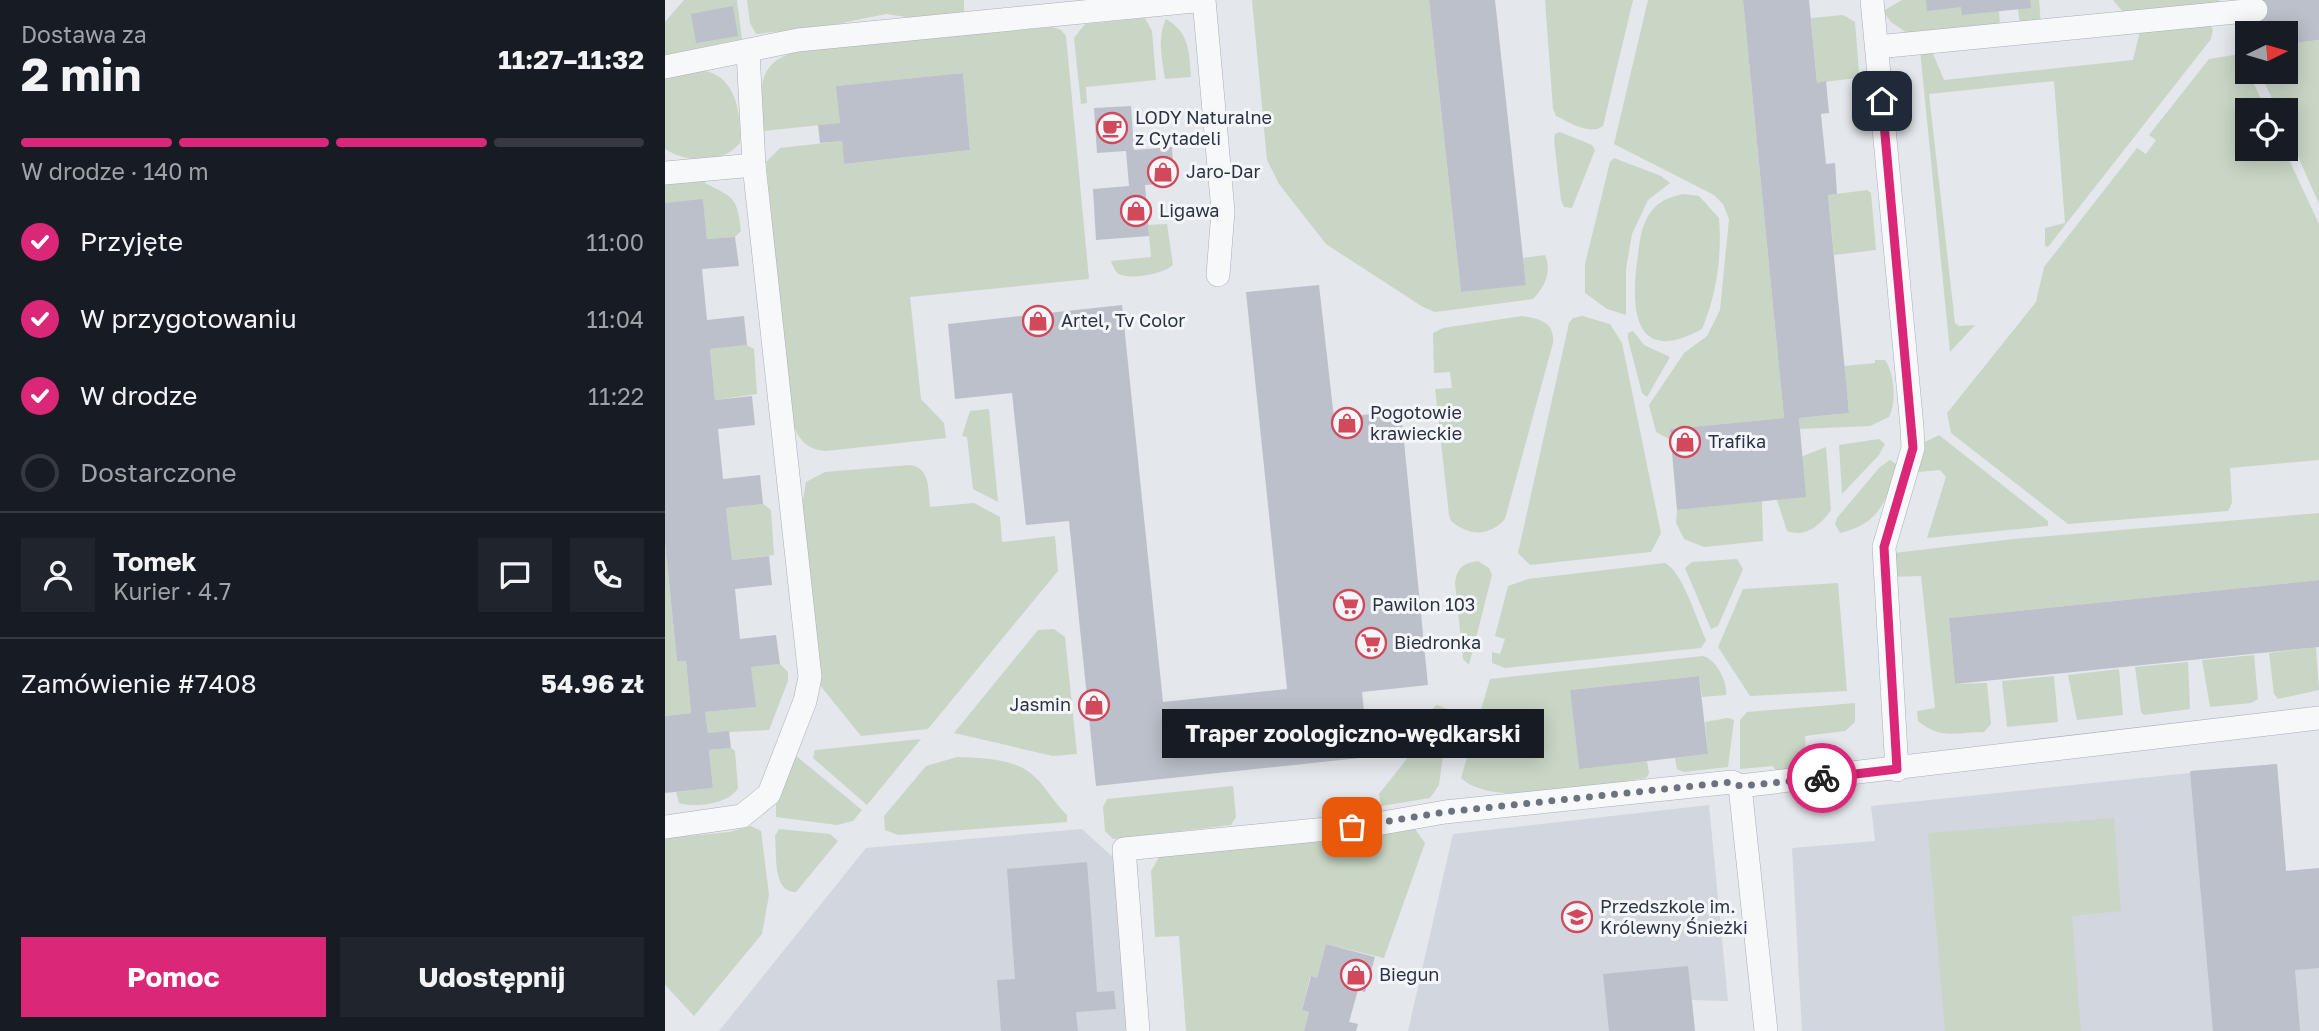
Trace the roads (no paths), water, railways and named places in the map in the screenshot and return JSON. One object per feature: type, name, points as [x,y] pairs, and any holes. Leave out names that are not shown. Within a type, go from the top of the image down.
[{"type":"lane","points":[[665,66],[748,52],[798,40],[1203,0],[1223,211],[1218,275]]},
{"type":"lane","points":[[1872,0],[1913,448],[1884,547],[1897,769]]},
{"type":"lane","points":[[1877,47],[2256,10]]},
{"type":"lane","points":[[665,827],[742,816],[769,794],[805,701],[810,677],[754,165],[748,52]]},
{"type":"lane","points":[[665,173],[754,165]]},
{"type":"lane","points":[[1138,1031],[1123,849],[1377,824],[1445,812],[1732,782],[1740,786],[1897,769],[2319,718]]},
{"type":"lane","points":[[1740,786],[1766,1031]]},
{"type":"place","name":"LODY Naturalne z Cytadeli","points":[[1112,128]]},
{"type":"place","name":"Jaro-Dar","points":[[1163,172]]},
{"type":"place","name":"Ligawa","points":[[1136,211]]},
{"type":"place","name":"Artel, Tv Color","points":[[1038,321]]},
{"type":"place","name":"Pogotowie krawieckie","points":[[1347,423]]},
{"type":"place","name":"Trafika","points":[[1685,442]]},
{"type":"place","name":"Pawilon 103","points":[[1349,605]]},
{"type":"place","name":"Biedronka","points":[[1371,643]]},
{"type":"place","name":"Jasmin","points":[[1094,705]]},
{"type":"place","name":"Traper zoologiczno-wędkarski","points":[[1352,827]]},
{"type":"place","name":"Przedszkole im. Królewny Śnieżki","points":[[1577,917]]},
{"type":"place","name":"Biegun","points":[[1356,975]]}]
